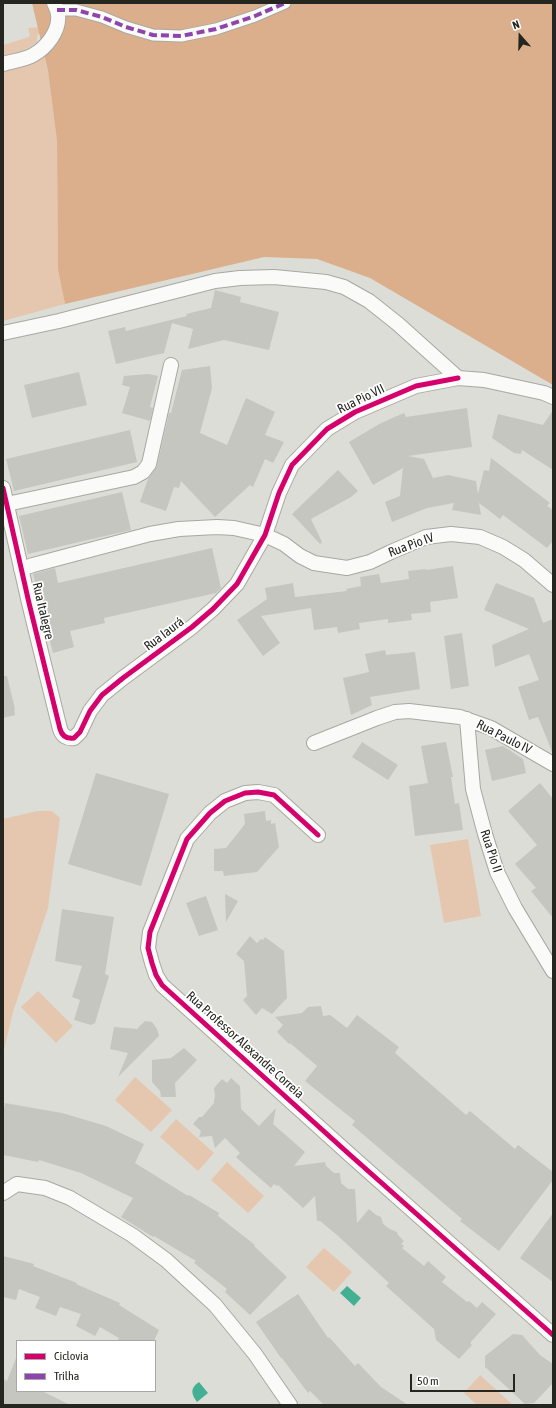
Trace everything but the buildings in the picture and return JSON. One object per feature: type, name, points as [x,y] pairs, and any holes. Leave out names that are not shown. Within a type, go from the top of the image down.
[{"type":"street","points":[[3,64],[31,56],[41,50],[50,40],[58,22],[55,6],[102,17],[126,27],[153,35],[181,36],[216,29],[254,16],[285,3]]},
{"type":"street","points":[[3,334],[216,281],[245,278],[290,278],[326,282],[344,287],[354,292],[369,301],[398,324],[458,378]]},
{"type":"street","points":[[7,504],[134,476],[143,472],[149,464],[171,365]]},
{"type":"street","name":"Rua Pio VII","points":[[265,534],[279,494],[292,465],[327,430],[355,412],[416,386],[458,378],[484,380],[544,393],[553,397]]},
{"type":"street","name":"Rua Italegre","points":[[3,488],[56,714],[62,733],[66,737]]},
{"type":"street","name":"Rua Pio IV","points":[[21,569],[168,530],[217,527],[234,528],[265,534],[284,544],[314,564],[347,568],[370,562],[426,537],[451,534],[480,537],[503,547],[524,560],[553,585]]},
{"type":"street","name":"Rua Iaurá","points":[[66,737],[74,738],[78,735],[96,702],[111,687],[192,627],[226,597],[237,584],[265,534]]},
{"type":"street","name":"Rua Paulo IV","points":[[314,743],[377,718],[395,712],[409,710],[467,719],[491,728],[553,764]]},
{"type":"street","name":"Rua Pio II","points":[[467,719],[473,789],[497,872],[515,908],[553,971]]},
{"type":"street","name":"Rua Professor Alexandre Correia","points":[[318,834],[274,794],[258,792],[245,793],[224,801],[210,813],[196,827],[187,839],[150,932],[148,948],[156,974],[162,985],[218,1036],[553,1335]]},
{"type":"street","points":[[3,1193],[17,1184],[45,1188],[64,1195],[132,1235],[166,1260],[215,1305],[255,1354],[290,1405]]},
{"type":"shaded area","points":[[32,3],[553,3],[553,385],[370,278],[317,259],[264,257],[65,304],[58,270],[57,141],[48,71]]},
{"type":"shaded area","points":[[41,27],[43,34],[38,34],[37,42],[12,55],[3,57],[3,45],[29,37],[30,35],[28,28]]},
{"type":"shaded area","points":[[43,51],[48,71],[57,141],[58,270],[65,304],[3,321],[3,70]]},
{"type":"shaded area","points":[[37,811],[52,811],[60,818],[48,908],[13,1012],[3,1054],[3,819]]},
{"type":"shaded area","points":[[468,839],[481,916],[444,923],[430,845]]},
{"type":"shaded area","points":[[38,991],[73,1026],[56,1043],[21,1007]]},
{"type":"shaded area","points":[[135,1077],[172,1110],[151,1132],[115,1100]]},
{"type":"shaded area","points":[[176,1119],[214,1153],[198,1171],[160,1137]]},
{"type":"shaded area","points":[[227,1162],[264,1196],[248,1213],[211,1180]]},
{"type":"shaded area","points":[[324,1248],[352,1272],[334,1292],[306,1267]]},
{"type":"shaded area","points":[[347,1286],[361,1298],[354,1306],[340,1293]]},
{"type":"shaded area","points":[[480,1375],[513,1405],[477,1405],[464,1393]]},
{"type":"shaded area","points":[[199,1382],[208,1393],[197,1402],[192,1391]]},
{"type":"marked path","points":[[57,10],[76,10],[102,17],[126,27],[153,35],[181,36],[216,29],[255,16],[285,3]]},
{"type":"cycle path","points":[[3,488],[60,729],[62,734],[65,736],[74,738],[80,732],[90,711],[102,695],[192,627],[213,609],[237,584],[265,535],[279,493],[292,465],[327,429],[355,412],[416,386],[458,378]]},
{"type":"cycle path","points":[[318,835],[274,795],[258,792],[245,793],[225,801],[210,813],[187,839],[150,932],[148,948],[156,975],[162,985],[553,1335]]}]
